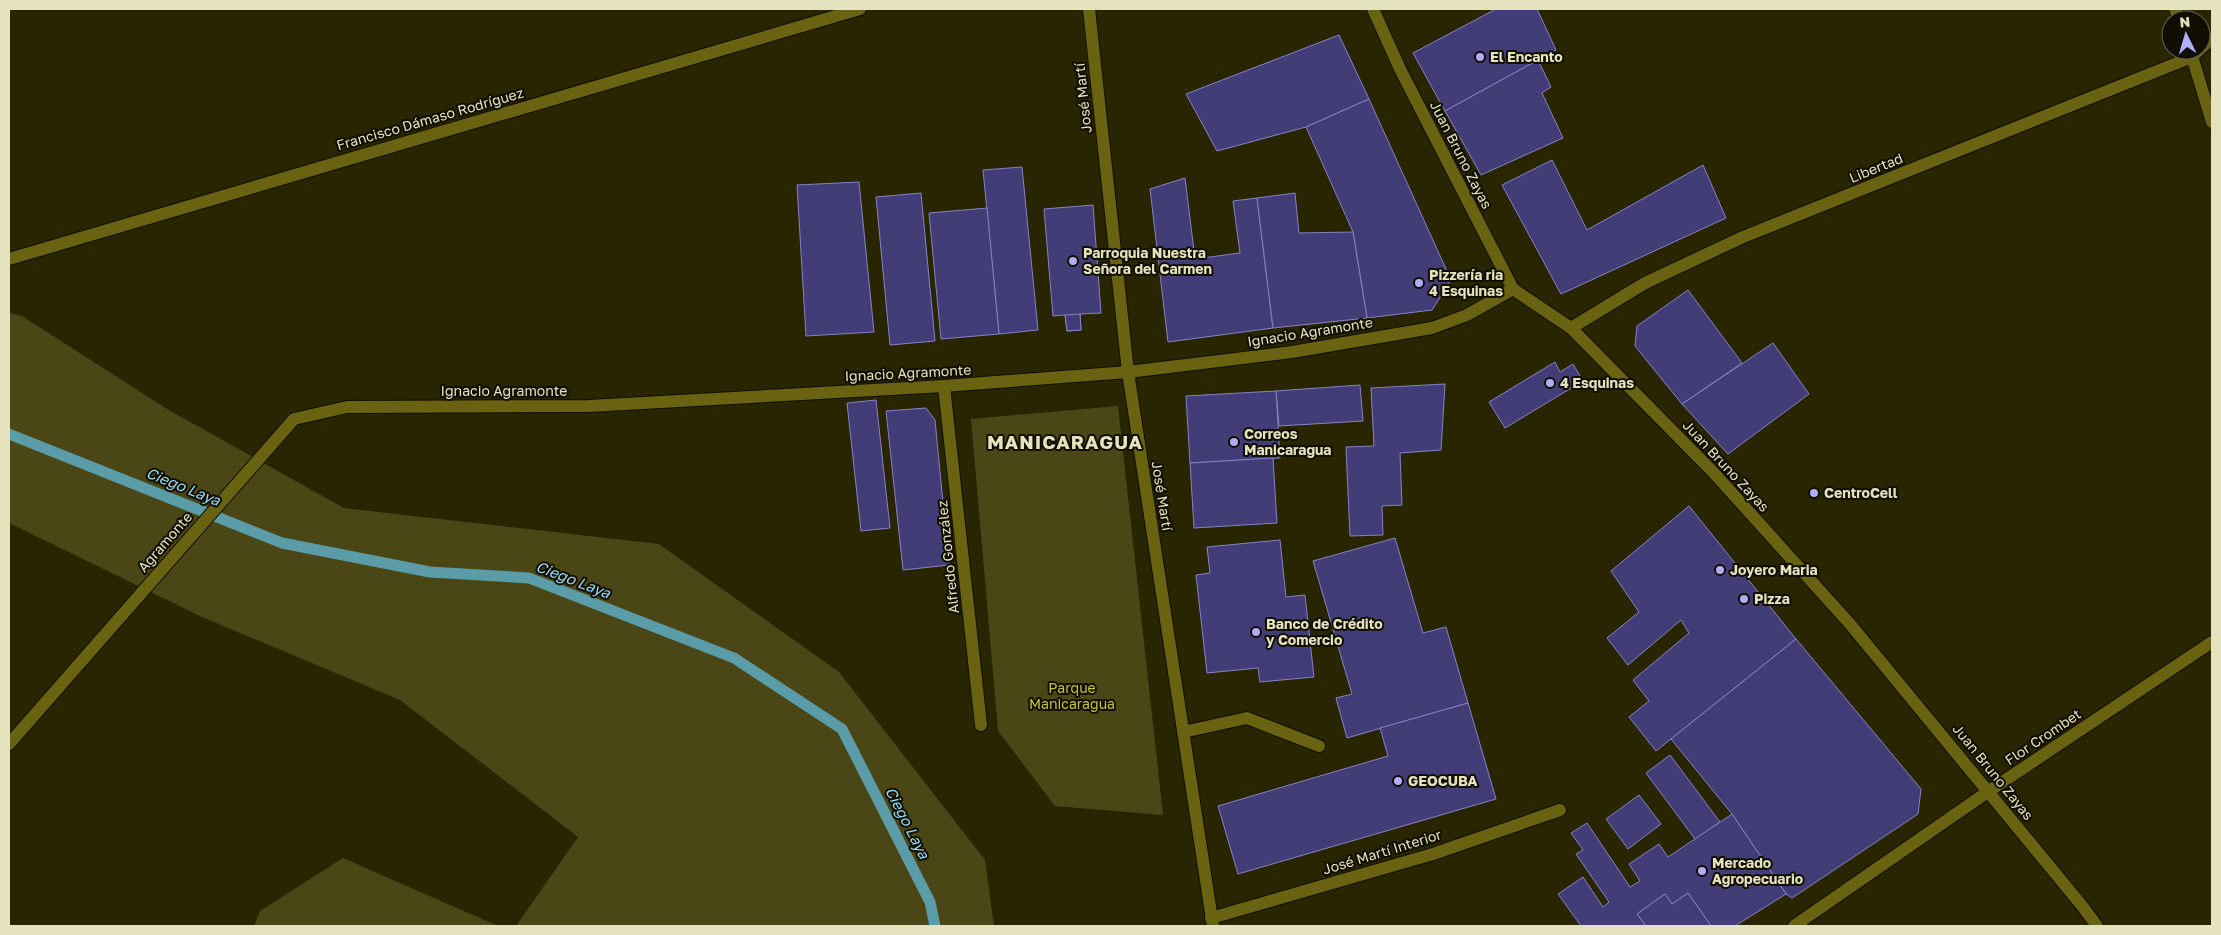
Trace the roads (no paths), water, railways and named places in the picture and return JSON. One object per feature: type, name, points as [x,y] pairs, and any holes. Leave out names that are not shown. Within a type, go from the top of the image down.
[{"type":"street","name":"Francisco Dámaso Rodríguez","points":[[9,259],[860,9]]},
{"type":"street","name":"José Martí","points":[[1088,9],[1128,372],[1212,922]]},
{"type":"street","name":"Juan Bruno Zayas","points":[[1373,9],[1400,69],[1513,289],[1571,328],[1713,472],[1850,624],[2084,907],[2097,926]]},
{"type":"street","name":"Libertad","points":[[1571,328],[1645,283],[1743,238],[2174,60]]},
{"type":"street","points":[[2198,60],[2212,122]]},
{"type":"street","name":"Ignacio Agramonte","points":[[294,419],[347,407],[589,406],[944,386],[1128,372],[1292,352],[1432,328],[1467,315],[1513,289]]},
{"type":"street","name":"Alfredo González","points":[[944,386],[981,725]]},
{"type":"street","name":"Agramonte","points":[[9,744],[294,419]]},
{"type":"street","name":"Flor Crombet","points":[[1794,926],[1989,791],[2212,642]]},
{"type":"street","points":[[1183,732],[1247,718],[1318,746]]},
{"type":"street","name":"José Martí Interior","points":[[1212,922],[1433,854],[1560,810]]},
{"type":"waterway","name":"Ciego Laya","points":[[9,434],[282,543],[430,572],[529,578],[734,658],[842,729],[930,902],[935,926]]},
{"type":"place","name":"El Encanto","points":[[1480,57]]},
{"type":"place","name":"Parroquia Nuestra Señora del Carmen","points":[[1073,261]]},
{"type":"place","name":"Pizzería ria 4 Esquinas","points":[[1419,283]]},
{"type":"place","name":"4 Esquinas","points":[[1550,383]]},
{"type":"place","name":"Correos Manicaragua","points":[[1234,442]]},
{"type":"place","name":"CentroCell","points":[[1814,493]]},
{"type":"place","name":"Joyero Maria","points":[[1720,570]]},
{"type":"place","name":"Pizza","points":[[1744,599]]},
{"type":"place","name":"Banco de Crédito y Comercio","points":[[1256,632]]},
{"type":"place","name":"GEOCUBA","points":[[1398,781]]},
{"type":"place","name":"Mercado Agropecuario","points":[[1702,871]]},
{"type":"district","name":"MANICARAGUA","points":[[1065,442]]},
{"type":"park label","name":"Parque Manicaragua","points":[[1072,696]]}]
